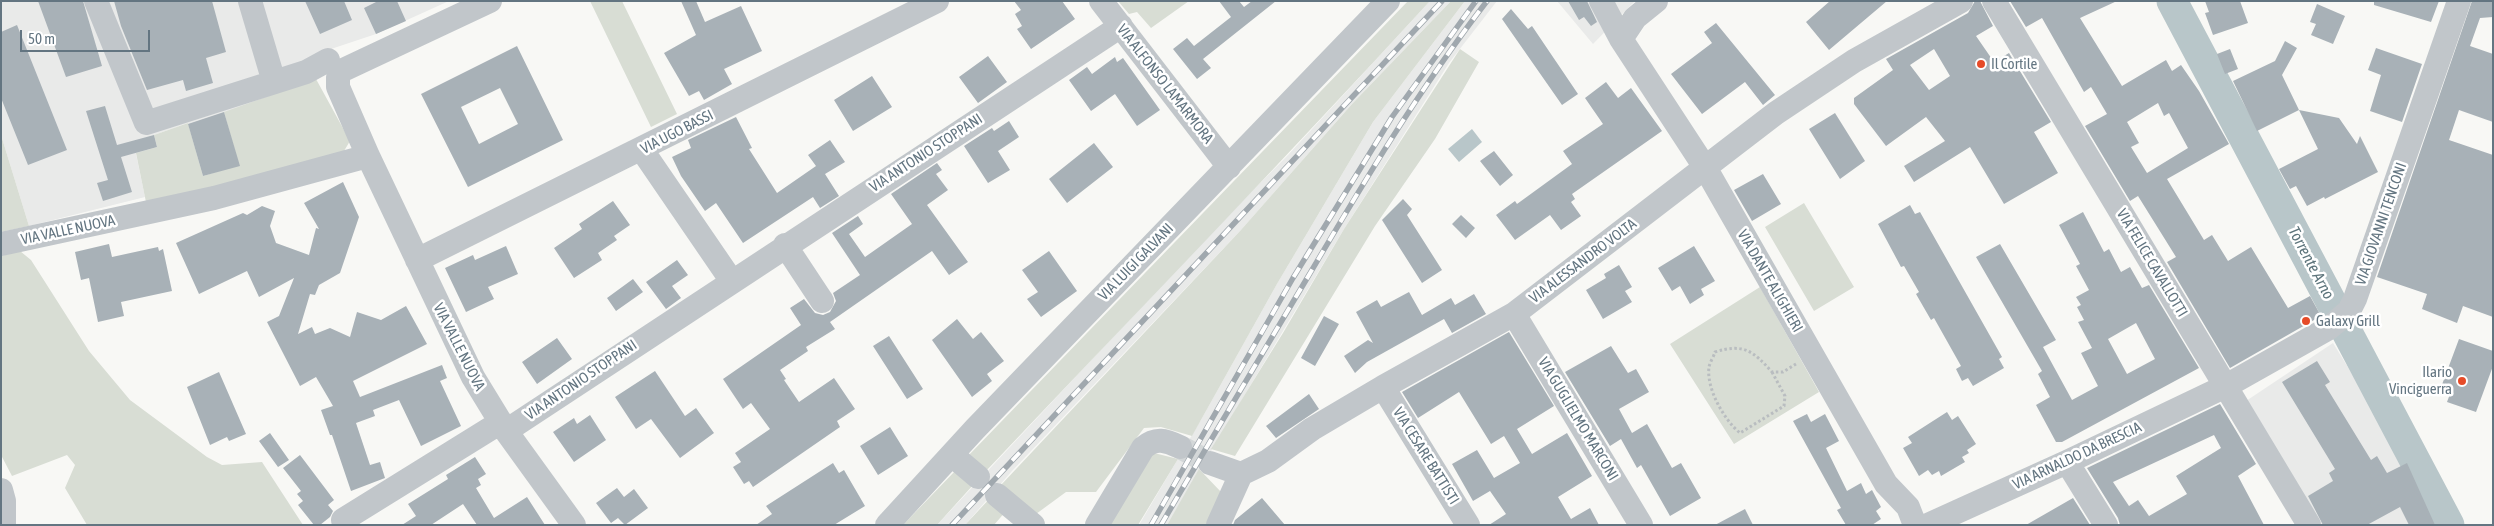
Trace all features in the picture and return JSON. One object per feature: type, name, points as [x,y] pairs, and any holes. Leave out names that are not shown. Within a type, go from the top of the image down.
[{"type":"street","points":[[96,1],[146,123],[306,72],[334,66],[490,1]]},
{"type":"street","points":[[250,1],[274,82]]},
{"type":"street","name":"VIA UGO BASSI","points":[[417,260],[642,150],[937,1]]},
{"type":"street","name":"VIA ALFONSO LAMARMORA","points":[[1101,1],[1229,166]]},
{"type":"street","name":"VIA LUIGI GALVANI","points":[[887,525],[1388,1]]},
{"type":"street","name":"VIA DANTE ALIGHIERI","points":[[1601,1],[1621,39],[1706,168],[1886,484],[1908,507],[1915,525]]},
{"type":"street","points":[[1621,39],[1635,18],[1656,1]]},
{"type":"street","name":"VIA ALESSANDRO VOLTA","points":[[1241,474],[1268,461],[1312,429],[1383,387],[1514,314],[1776,114],[1854,61],[1960,1]]},
{"type":"street","name":"VIA FELICE CAVALLOTTI","points":[[1994,1],[2309,525]]},
{"type":"street","name":"VIA GIOVANNI TENCONI","points":[[2226,386],[2329,328],[2349,311],[2355,299],[2459,1]]},
{"type":"street","name":"VIA ANTONIO STOPPANI","points":[[343,520],[503,426],[785,245],[1120,26]]},
{"type":"street","name":"VIA VALLE NUOVA","points":[[334,66],[338,78],[338,87],[368,156],[473,377],[503,426],[574,525]]},
{"type":"street","points":[[642,150],[731,280]]},
{"type":"street","name":"VIA VALLE NUOVA","points":[[1,244],[214,198],[368,156]]},
{"type":"street","points":[[785,245],[822,301]]},
{"type":"street","name":"VIA GUGLIELMO MARCONI","points":[[1514,314],[1641,525]]},
{"type":"street","name":"VIA ARNALDO DA BRESCIA","points":[[1928,525],[2067,462],[2226,386]]},
{"type":"street","name":"VIA CESARE BATTISTI","points":[[1383,387],[1468,525]]},
{"type":"street","points":[[1097,525],[1143,448],[1151,442],[1159,440],[1180,447]]},
{"type":"street","points":[[952,455],[978,477]]},
{"type":"street","points":[[2067,462],[2106,525]]},
{"type":"street","points":[[1210,463],[1241,474],[1218,525]]},
{"type":"street","points":[[1,490],[4,501],[4,525]]},
{"type":"street","points":[[998,495],[1033,525]]},
{"type":"path","points":[[1772,372],[1785,396],[1784,406],[1740,433],[1724,413],[1712,389],[1709,367],[1716,352],[1739,347],[1756,355],[1772,372],[1783,372],[1812,355]]},
{"type":"shaded area","points":[[1,1],[449,1],[376,34],[319,53],[240,166],[203,176],[188,123],[154,135],[157,147],[136,154],[145,197],[29,226],[1,135]]},
{"type":"shaded area","points":[[590,1],[622,1],[677,114],[651,127]]},
{"type":"shaded area","points":[[1118,1],[1189,1],[1151,28],[1137,12],[1129,14]]},
{"type":"shaded area","points":[[1408,1],[1430,1],[986,471],[968,456]]},
{"type":"shaded area","points":[[1430,1],[1451,1],[1352,104],[1240,231],[1012,471],[965,525],[937,525],[1196,248],[1288,155]]},
{"type":"shaded area","points":[[1451,1],[1465,1],[1373,122],[1277,284],[1192,436],[1161,427],[1144,428],[1096,492],[1066,492],[1036,514],[1001,485],[1240,231],[1352,104]]},
{"type":"shaded area","points":[[1465,1],[1497,1],[1449,63],[1344,229],[1167,525],[1139,525],[1202,418],[1277,284],[1373,122]]},
{"type":"shaded area","points":[[1557,1],[1635,1],[1593,44]]},
{"type":"shaded area","points":[[1460,49],[1479,62],[1435,139],[1375,226],[1235,456],[1211,449],[1283,333],[1344,229]]},
{"type":"shaded area","points":[[316,79],[350,141],[344,151],[147,207],[136,153],[157,147],[154,135],[188,123],[203,176],[239,165],[224,112]]},
{"type":"shaded area","points":[[1472,129],[1482,142],[1459,162],[1448,149]]},
{"type":"shaded area","points":[[1,135],[29,226],[1,232]]},
{"type":"shaded area","points":[[1804,203],[1854,287],[1814,311],[1765,227]]},
{"type":"shaded area","points":[[20,251],[31,260],[89,351],[130,400],[207,457],[222,465],[262,462],[303,525],[87,525],[65,488],[75,465],[67,455],[12,476],[1,455],[1,256]]},
{"type":"shaded area","points":[[1760,287],[1819,392],[1734,444],[1670,344]]},
{"type":"shaded area","points":[[2333,343],[2407,463],[2435,525],[2322,525],[2246,401]]},
{"type":"shaded area","points":[[1150,452],[1178,459],[1138,525],[1108,525]]},
{"type":"shaded area","points":[[1199,469],[1222,493],[1207,525],[1167,525]]},
{"type":"shaded area","points":[[956,470],[974,484],[937,525],[903,525]]},
{"type":"shaded area","points":[[992,496],[1006,511],[994,525],[965,525]]},
{"type":"building","points":[[38,1],[83,1],[102,66],[66,77]]},
{"type":"building","points":[[114,1],[212,1],[226,52],[206,58],[213,83],[186,91],[183,80],[147,90],[121,26]]},
{"type":"building","points":[[305,1],[344,1],[352,20],[320,34]]},
{"type":"building","points":[[378,1],[397,1],[406,21],[376,34],[364,8]]},
{"type":"building","points":[[681,1],[696,1],[705,22],[741,6],[762,51],[724,69],[732,84],[704,100],[699,91],[689,96],[664,53],[696,35]]},
{"type":"building","points":[[1014,1],[1062,1],[1075,19],[1031,49],[1017,29],[1022,26],[1015,14],[1021,10]]},
{"type":"building","points":[[1219,1],[1239,1],[1244,7],[1252,1],[1276,1],[1203,59],[1211,68],[1197,79],[1173,49],[1187,38],[1194,46],[1231,17]]},
{"type":"building","points":[[1568,1],[1587,1],[1597,22],[1591,26],[1584,17],[1579,20]]},
{"type":"building","points":[[1830,1],[1887,1],[1829,50],[1806,22]]},
{"type":"building","points":[[1975,1],[1980,1],[1993,26],[1976,36],[1994,62],[2009,53],[2051,122],[2034,132],[2058,173],[2004,204],[1970,147],[1914,182],[1904,166],[1945,141],[1926,117],[1886,146],[1854,104],[1854,98],[1893,70],[1886,59],[1968,13]],"holes":[[[1934,49],[1950,76],[1929,90],[1910,65]]]},
{"type":"building","points":[[2010,1],[2117,1],[2080,18],[2122,86],[2166,60],[2172,71],[2181,65],[2199,91],[2229,144],[2167,179],[2204,240],[2212,235],[2228,261],[2251,247],[2288,308],[2310,296],[2321,316],[2230,368],[2167,262],[2176,257],[2138,196],[2130,201],[2085,126],[2107,114],[2091,87],[2084,92],[2042,18],[2026,27]],"holes":[[[2158,103],[2164,116],[2169,113],[2188,148],[2147,173],[2131,147],[2139,143],[2127,122]]]},
{"type":"building","points":[[2205,1],[2240,1],[2248,23],[2213,35],[2205,13],[2209,12]]},
{"type":"building","points":[[2374,1],[2439,1],[2431,22],[2374,5]]},
{"type":"building","points":[[2472,1],[2493,1],[2493,17],[2480,18],[2470,46],[2493,54],[2493,122],[2459,110],[2449,140],[2493,155],[2493,317],[2463,306],[2457,323],[2422,309],[2427,294],[2377,277]]},
{"type":"building","points":[[2317,4],[2345,16],[2333,44],[2311,35],[2316,24],[2310,22]]},
{"type":"building","points":[[1511,9],[1528,29],[1532,26],[1578,94],[1562,105],[1502,19]]},
{"type":"building","points":[[1716,23],[1775,95],[1763,105],[1745,82],[1702,114],[1671,74],[1712,43],[1704,32]]},
{"type":"building","points":[[17,25],[67,150],[28,165],[1,98],[1,32]]},
{"type":"building","points":[[2285,41],[2297,48],[2282,75],[2299,110],[2257,131],[2233,81],[2275,61]]},
{"type":"building","points":[[517,46],[563,140],[468,187],[421,94]],"holes":[[[500,88],[518,124],[479,144],[461,107]]]},
{"type":"building","points":[[2376,48],[2422,64],[2402,122],[2370,111],[2381,75],[2368,70]]},
{"type":"building","points":[[2230,49],[2238,69],[2225,74],[2217,54]]},
{"type":"building","points":[[988,56],[1007,82],[978,103],[959,77]]},
{"type":"building","points":[[1115,57],[1117,62],[1123,58],[1160,110],[1137,126],[1115,94],[1091,111],[1069,80],[1087,67],[1092,74]]},
{"type":"building","points":[[872,76],[892,107],[853,131],[834,100]]},
{"type":"building","points":[[1606,82],[1618,98],[1631,88],[1662,131],[1572,194],[1575,199],[1571,202],[1581,216],[1561,230],[1550,215],[1515,240],[1496,215],[1515,201],[1517,204],[1572,164],[1563,151],[1603,124],[1585,98]]},
{"type":"building","points":[[105,106],[117,145],[154,135],[157,147],[121,157],[132,192],[103,201],[97,183],[108,180],[86,111]]},
{"type":"building","points":[[2299,110],[2339,118],[2357,144],[2360,136],[2378,172],[2307,206],[2296,186],[2290,189],[2279,169],[2318,149]]},
{"type":"building","points":[[224,112],[240,166],[203,176],[188,124]]},
{"type":"building","points":[[1835,113],[1865,161],[1840,179],[1809,129]]},
{"type":"building","points":[[736,117],[752,148],[749,149],[777,193],[816,166],[808,155],[830,140],[845,162],[825,174],[839,196],[820,208],[813,197],[743,243],[716,203],[705,211],[681,176],[672,157],[691,148],[688,140]]},
{"type":"building","points":[[1009,121],[1019,137],[998,151],[1010,170],[988,183],[964,146],[992,128],[994,131]]},
{"type":"building","points":[[1094,143],[1113,167],[1067,203],[1049,179]]},
{"type":"building","points":[[1494,151],[1513,175],[1500,186],[1480,161]]},
{"type":"building","points":[[937,163],[942,170],[936,174],[948,190],[927,205],[968,262],[949,275],[932,251],[830,322],[835,329],[806,347],[808,351],[780,370],[786,379],[784,380],[799,402],[834,378],[855,409],[837,421],[840,427],[753,487],[749,481],[744,484],[733,467],[741,462],[735,453],[770,429],[751,403],[743,409],[723,379],[801,325],[790,308],[804,299],[815,313],[823,315],[830,312],[836,301],[833,293],[860,275],[832,233],[858,216],[863,224],[849,234],[865,257],[912,224],[891,194]]},
{"type":"building","points":[[1763,174],[1781,204],[1752,221],[1734,190]]},
{"type":"building","points":[[343,182],[359,217],[340,273],[319,285],[315,295],[310,294],[298,334],[312,327],[315,334],[330,328],[350,337],[357,312],[381,320],[406,306],[427,344],[353,381],[360,397],[442,365],[447,378],[440,381],[461,426],[421,446],[399,400],[373,410],[375,416],[356,423],[370,465],[380,462],[385,478],[351,491],[332,435],[330,435],[321,410],[333,406],[316,377],[300,386],[267,322],[279,316],[294,278],[259,297],[247,271],[199,294],[176,243],[243,213],[247,215],[262,206],[275,211],[270,226],[276,243],[309,255],[316,228],[319,229],[304,203]]},
{"type":"building","points":[[1403,199],[1412,209],[1407,215],[1442,270],[1422,283],[1382,220]]},
{"type":"building","points":[[613,201],[630,225],[614,236],[617,240],[598,253],[602,260],[574,278],[554,248],[582,229],[579,224]]},
{"type":"building","points":[[1910,205],[1915,214],[1920,212],[2002,357],[1999,359],[2004,368],[1973,386],[1968,378],[1962,381],[1956,369],[1961,366],[1934,318],[1931,320],[1916,294],[1919,292],[1904,266],[1901,267],[1878,224]]},
{"type":"building","points":[[2083,212],[2104,252],[2109,249],[2121,272],[2130,267],[2142,288],[2149,285],[2199,368],[2062,442],[2056,442],[2036,405],[2050,397],[2038,374],[2042,371],[1976,257],[2000,244],[2056,340],[2043,347],[2072,400],[2098,386],[2081,353],[2092,348],[2078,322],[2084,320],[2077,307],[2081,305],[2076,297],[2089,290],[2076,266],[2080,264],[2059,225]],"holes":[[[2136,323],[2155,359],[2127,374],[2108,339]]]},
{"type":"building","points":[[1461,215],[1475,228],[1466,238],[1452,224]]},
{"type":"building","points":[[109,244],[112,257],[158,247],[159,251],[163,249],[172,291],[121,302],[124,316],[98,322],[89,278],[81,280],[75,252]]},
{"type":"building","points":[[506,246],[518,274],[488,287],[494,299],[466,312],[445,268],[473,255],[475,260]]},
{"type":"building","points":[[1694,246],[1715,281],[1701,289],[1704,295],[1690,304],[1680,286],[1672,291],[1658,268]]},
{"type":"building","points":[[1049,251],[1077,291],[1041,317],[1027,299],[1038,292],[1022,270]]},
{"type":"building","points":[[677,260],[688,275],[672,286],[681,298],[666,309],[646,282]]},
{"type":"building","points":[[1619,265],[1632,287],[1625,291],[1632,302],[1603,319],[1586,290],[1606,278],[1604,274]]},
{"type":"building","points":[[633,279],[643,292],[616,311],[607,298]]},
{"type":"building","points":[[1409,292],[1422,315],[1451,298],[1455,305],[1474,294],[1486,314],[1452,333],[1444,319],[1367,362],[1355,373],[1344,356],[1368,340],[1373,343],[1356,312],[1377,300],[1381,307]]},
{"type":"building","points":[[1324,316],[1339,324],[1315,366],[1301,358]]},
{"type":"building","points":[[957,319],[973,339],[981,332],[1004,361],[987,374],[992,381],[972,397],[932,340]]},
{"type":"building","points":[[1509,332],[1554,406],[1517,429],[1532,454],[1567,433],[1592,476],[1558,497],[1571,519],[1590,508],[1599,525],[1489,525],[1506,514],[1490,491],[1473,501],[1452,464],[1477,450],[1494,478],[1520,463],[1504,436],[1491,444],[1459,392],[1418,418],[1402,392]]},
{"type":"building","points":[[889,336],[923,389],[907,399],[873,346]]},
{"type":"building","points":[[557,338],[572,359],[537,384],[522,362]]},
{"type":"building","name":"Ilario Vinciguerra","points":[[2459,339],[2493,351],[2493,366],[2476,412],[2447,402],[2450,394],[2440,390]]},
{"type":"building","points":[[1611,346],[1628,373],[1636,369],[1649,392],[1619,409],[1632,433],[1647,424],[1672,468],[1681,463],[1701,498],[1670,516],[1641,465],[1637,468],[1621,439],[1610,446],[1565,372]]},
{"type":"building","points":[[2317,361],[2330,382],[2325,385],[2371,460],[2377,456],[2387,473],[2407,463],[2435,525],[2409,525],[2400,507],[2367,525],[2323,525],[2308,496],[2333,481],[2329,473],[2335,469],[2282,382]]},
{"type":"building","points":[[655,371],[685,416],[696,408],[714,433],[680,458],[651,419],[636,429],[615,397]]},
{"type":"building","points":[[219,372],[246,434],[229,441],[227,437],[210,445],[187,387]]},
{"type":"building","points":[[1309,394],[1319,409],[1276,438],[1266,426]]},
{"type":"building","points":[[2220,404],[2256,464],[2238,476],[2264,525],[2120,525],[2118,518],[2087,468]],"holes":[[[2214,435],[2221,448],[2176,476],[2187,494],[2149,516],[2138,500],[2129,506],[2113,482]]]},
{"type":"building","points":[[1947,412],[1952,420],[1958,416],[1976,444],[1967,450],[1969,453],[1962,457],[1965,462],[1941,476],[1939,471],[1932,475],[1928,470],[1919,476],[1903,448],[1912,443],[1908,437]]},
{"type":"building","points":[[1807,414],[1811,422],[1825,414],[1839,441],[1826,448],[1847,491],[1861,483],[1866,494],[1872,490],[1881,507],[1876,511],[1881,519],[1872,525],[1846,525],[1837,510],[1841,508],[1793,421]]},
{"type":"building","points":[[590,415],[606,440],[574,462],[553,432],[574,418],[577,424]]},
{"type":"building","points":[[890,427],[908,456],[878,475],[860,446]]},
{"type":"building","points":[[270,433],[289,460],[278,467],[259,441]]},
{"type":"building","points":[[300,455],[334,500],[328,505],[333,511],[330,517],[320,525],[314,525],[298,505],[303,501],[297,494],[301,491],[283,468]]},
{"type":"building","points":[[475,457],[486,474],[478,479],[481,485],[476,488],[494,518],[527,497],[545,525],[477,525],[463,504],[431,525],[402,525],[416,516],[408,504],[448,479],[446,475]]},
{"type":"building","points":[[833,463],[839,473],[844,470],[865,506],[834,525],[756,525],[772,514],[766,506]]},
{"type":"building","points":[[617,488],[624,497],[634,489],[648,508],[625,525],[618,518],[611,523],[596,503]]},
{"type":"building","points":[[1262,498],[1285,525],[1233,525],[1235,520]]},
{"type":"building","points":[[2073,498],[2090,525],[2026,525]]},
{"type":"building","points":[[1745,509],[1753,525],[1715,525]]},
{"type":"waterway","name":"Torrente Arno","points":[[2172,1],[2449,525]]},
{"type":"tunnel","points":[[1180,447],[1210,463]]},
{"type":"railway","points":[[952,525],[1442,1]]},
{"type":"railway","points":[[1151,525],[1293,278],[1392,117],[1476,1]]},
{"type":"railway","points":[[1161,525],[1370,173],[1438,68],[1487,1]]},
{"type":"place","name":"Il Cortile","points":[[1981,64]]},
{"type":"place","name":"Galaxy Grill","points":[[2306,321]]},
{"type":"place","name":"Ilario Vinciguerra","points":[[2462,381]]}]
